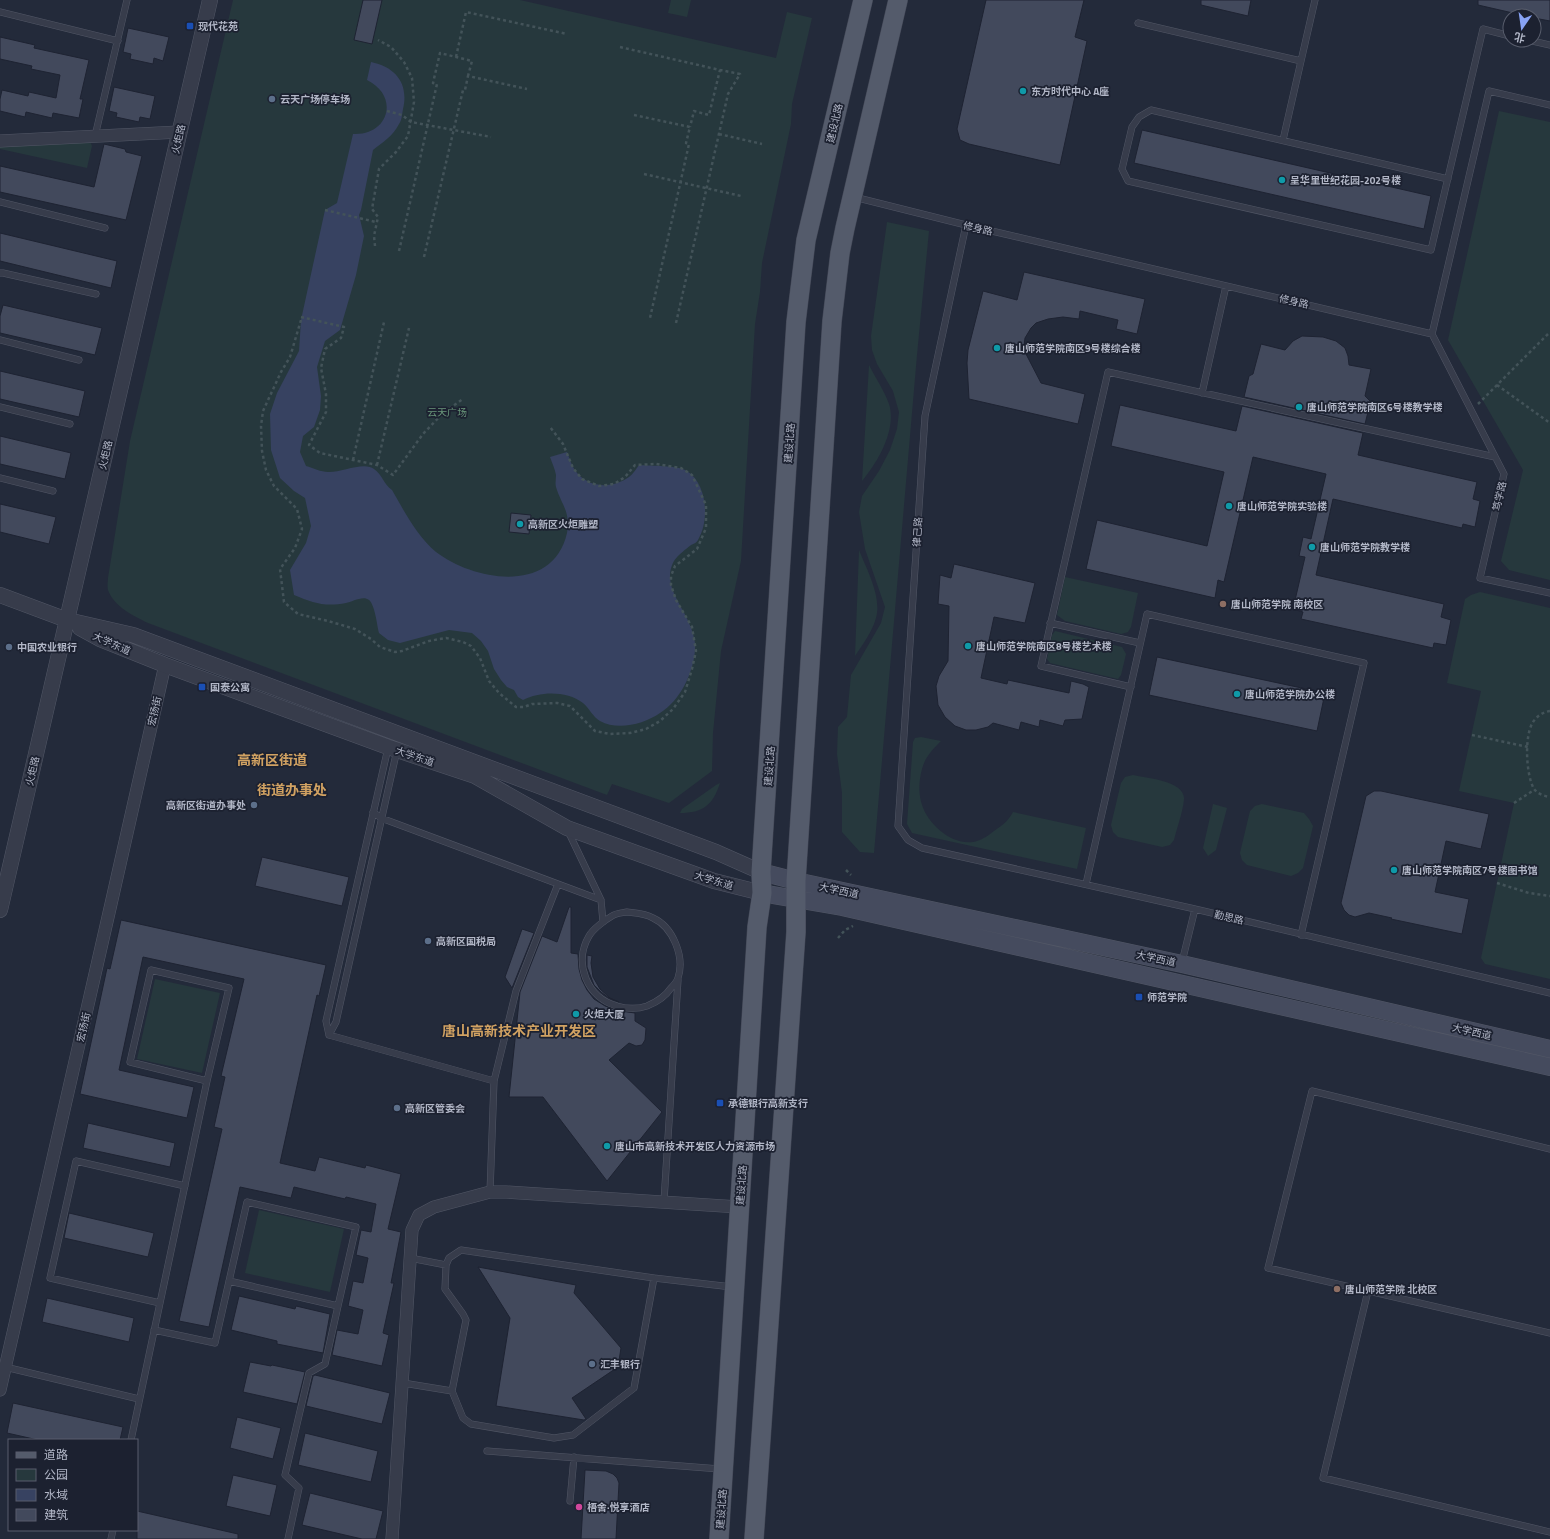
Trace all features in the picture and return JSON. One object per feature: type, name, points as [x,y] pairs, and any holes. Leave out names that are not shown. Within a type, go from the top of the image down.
[{"type":"main road","name":"建设北路","points":[[719,1539],[757,928],[762,893],[761,872],[796,322],[806,240],[862,0]]},
{"type":"main road","points":[[754,1539],[794,948],[796,890],[832,321],[840,253],[898,0]]},
{"type":"main road","name":"大学西道","points":[[761,872],[796,890],[850,908],[1550,1067]]},
{"type":"main road","name":"大学西道","points":[[762,893],[796,890],[1182,964],[1550,1049]]},
{"type":"street","name":"火炬路","points":[[0,910],[210,0]]},
{"type":"street","points":[[0,140],[179,132]]},
{"type":"street","name":"大学东道","points":[[0,595],[67,620],[133,635],[709,850],[761,872]]},
{"type":"street","name":"大学东道","points":[[67,620],[100,639],[165,664],[392,748],[475,776],[567,828],[714,881],[762,893]]},
{"type":"street","name":"宏扬街","points":[[0,1390],[3,1367],[111,904],[165,664]]},
{"type":"street","points":[[392,1539],[412,1230],[418,1215],[434,1207],[490,1192],[739,1207]]},
{"type":"lane","points":[[95,136],[127,0]]},
{"type":"lane","points":[[1283,140],[1315,0]]},
{"type":"lane","points":[[0,12],[118,41]]},
{"type":"lane","points":[[1138,23],[1301,61]]},
{"type":"lane","points":[[1448,179],[1151,110],[1139,117],[1132,127],[1122,169],[1128,181],[1431,250],[1448,179],[1483,29],[1502,34]]},
{"type":"lane","points":[[1432,334],[1489,91],[1550,105]]},
{"type":"lane","name":"修身路","points":[[852,196],[966,225],[1432,334]]},
{"type":"lane","points":[[0,202],[105,228]]},
{"type":"lane","name":"律己路","points":[[908,840],[898,826],[925,416],[966,225]]},
{"type":"lane","points":[[0,274],[3,273],[96,294]]},
{"type":"lane","points":[[1202,393],[1226,286]]},
{"type":"lane","name":"笃学路","points":[[1432,334],[1504,474],[1480,578],[1550,593]]},
{"type":"lane","points":[[0,340],[78,360]]},
{"type":"lane","points":[[1131,687],[1041,666],[1108,372],[1495,457]]},
{"type":"lane","points":[[0,407],[70,424]]},
{"type":"lane","points":[[0,478],[52,491]]},
{"type":"lane","points":[[1086,884],[1147,614],[1364,663],[1301,935]]},
{"type":"lane","points":[[1050,623],[1140,643]]},
{"type":"lane","points":[[329,1035],[326,1021],[373,812],[392,748]]},
{"type":"lane","points":[[329,1035],[336,1022],[381,818],[392,748]]},
{"type":"lane","points":[[373,812],[381,818],[601,900]]},
{"type":"lane","points":[[567,828],[601,900],[604,922]]},
{"type":"lane","name":"勤思路","points":[[908,840],[922,848],[1195,909],[1550,993]]},
{"type":"lane","points":[[490,1192],[494,1080],[516,991],[558,884]]},
{"type":"lane","points":[[1182,964],[1195,909]]},
{"type":"lane","points":[[664,1202],[678,978],[678,951],[674,938],[665,926],[654,918],[641,913],[627,912],[613,915],[604,922],[590,934],[583,949],[582,966],[586,981],[596,995],[609,1004],[625,1009],[642,1008],[656,1002],[668,993],[678,978]]},
{"type":"lane","points":[[131,1439],[207,1081],[229,988],[151,970],[130,1062],[207,1081]]},
{"type":"lane","points":[[329,1035],[494,1080]]},
{"type":"lane","points":[[1550,1149],[1312,1091],[1268,1268],[1550,1334]]},
{"type":"lane","points":[[160,1303],[50,1278],[76,1161],[185,1186]]},
{"type":"lane","points":[[154,1330],[215,1343],[247,1202],[356,1227],[325,1364],[309,1373],[286,1476],[299,1488],[288,1539]]},
{"type":"lane","points":[[654,1278],[634,1388],[573,1435],[554,1438],[471,1424],[463,1418],[452,1391],[466,1320],[445,1289],[446,1265],[449,1258],[461,1250],[654,1278],[734,1287]]},
{"type":"lane","points":[[410,1258],[446,1265]]},
{"type":"lane","points":[[229,1281],[338,1306]]},
{"type":"lane","points":[[1368,1291],[1323,1478],[1550,1532]]},
{"type":"lane","points":[[3,1367],[139,1399]]},
{"type":"lane","points":[[403,1383],[452,1391]]},
{"type":"lane","points":[[486,1450],[724,1469]]},
{"type":"lane","points":[[570,1501],[574,1457]]},
{"type":"path","points":[[456,57],[466,12],[567,34]]},
{"type":"path","points":[[375,246],[374,236],[378,217],[372,209],[379,169],[396,152],[408,136],[414,102],[412,78],[404,62],[391,47],[378,40]]},
{"type":"path","points":[[620,47],[740,74],[728,94],[676,324]]},
{"type":"path","points":[[399,251],[437,84],[434,83],[440,54],[456,57],[472,61],[465,90],[463,90],[424,257]]},
{"type":"path","points":[[650,318],[689,144],[686,143],[694,111],[710,115],[720,70]]},
{"type":"path","points":[[468,76],[527,89]]},
{"type":"path","points":[[387,112],[402,115],[411,122],[491,137]]},
{"type":"path","points":[[634,115],[690,127]]},
{"type":"path","points":[[720,134],[762,144]]},
{"type":"path","points":[[644,174],[741,196]]},
{"type":"path","points":[[325,210],[376,222]]},
{"type":"path","points":[[463,399],[442,413],[423,434],[393,475],[377,465],[320,452],[309,445],[326,412],[326,394],[321,368],[325,349],[341,338],[344,327],[301,319],[290,356],[280,372],[263,412],[261,426],[262,451],[266,470],[274,486],[298,509],[302,529],[295,548],[280,569],[284,602],[298,614],[355,629],[372,639],[380,647],[395,652],[402,651],[429,641],[446,638],[463,642],[471,646],[480,658],[489,681],[499,693],[516,707],[524,707],[532,704],[557,703],[570,706],[595,730],[610,734],[630,733],[646,729],[660,721],[673,709],[685,692],[692,670],[696,650],[692,627],[676,600],[671,585],[671,576],[675,566],[697,549],[706,528],[706,504],[692,475],[681,468],[656,464],[635,465],[625,477],[614,484],[599,486],[582,479],[573,468],[563,444],[550,427]]},
{"type":"path","points":[[353,460],[384,322]]},
{"type":"path","points":[[377,465],[409,328]]},
{"type":"path","points":[[1472,411],[1550,332]]},
{"type":"path","points":[[1497,385],[1550,423]]},
{"type":"path","points":[[1550,711],[1538,716],[1532,724],[1528,737],[1528,774],[1534,790],[1542,796],[1550,797]]},
{"type":"path","points":[[1472,735],[1528,747]]},
{"type":"path","points":[[1514,803],[1534,790]]},
{"type":"path","points":[[1497,883],[1529,893],[1550,896]]},
{"type":"green space","name":"云天广场","points":[[233,0],[520,0],[776,58],[787,12],[812,18],[792,104],[791,124],[762,263],[760,292],[755,324],[741,561],[721,651],[713,733],[712,771],[669,803],[612,784],[607,795],[148,623],[125,610],[111,596],[108,589],[108,578],[130,441]]},
{"type":"green space","points":[[671,0],[691,0],[687,17],[668,13]]},
{"type":"green space","points":[[1499,111],[1550,122],[1550,580],[1509,570],[1501,561],[1523,470],[1448,340]]},
{"type":"green space","points":[[89,138],[92,146],[87,168],[0,149],[0,140]]},
{"type":"green space","points":[[887,222],[929,231],[874,853],[860,852],[842,832],[842,793],[837,754],[838,727],[847,717],[851,675],[881,623],[885,607],[865,549],[859,512],[862,496],[879,471],[890,450],[897,429],[899,412],[893,391],[877,364],[872,350],[871,336]]},
{"type":"green space","points":[[869,365],[889,404],[891,414],[888,434],[880,455],[862,481]]},
{"type":"green space","points":[[859,550],[873,584],[877,601],[877,610],[872,628],[855,656]]},
{"type":"green space","points":[[1065,577],[1138,593],[1131,627],[1128,632],[1121,634],[1065,621],[1057,615]]},
{"type":"green space","points":[[1480,592],[1550,608],[1550,979],[1485,964],[1481,958],[1514,803],[1459,791],[1481,691],[1447,683],[1465,599]]},
{"type":"green space","points":[[1055,631],[1122,647],[1126,654],[1121,675],[1118,679],[1050,663],[1047,659],[1052,635]]},
{"type":"green space","points":[[921,737],[941,741],[932,750],[923,765],[919,787],[922,805],[925,812],[929,819],[942,832],[957,840],[973,842],[987,836],[1000,827],[1013,812],[1086,828],[1077,869],[912,833],[907,824],[913,742],[915,738]]},
{"type":"green space","points":[[1133,775],[1164,781],[1172,784],[1183,793],[1184,799],[1181,814],[1174,840],[1170,845],[1162,847],[1118,837],[1113,832],[1111,825],[1121,783],[1125,777]]},
{"type":"green space","points":[[720,783],[714,797],[706,806],[688,813],[680,813],[682,809]]},
{"type":"green space","points":[[1213,804],[1227,808],[1216,850],[1208,856],[1203,848]]},
{"type":"green space","points":[[1262,804],[1304,813],[1313,826],[1303,868],[1298,873],[1291,876],[1247,865],[1242,860],[1240,853],[1250,811],[1255,806]]},
{"type":"green space","points":[[155,979],[220,993],[202,1073],[137,1059]]},
{"type":"green space","points":[[259,1210],[344,1229],[330,1292],[245,1273]]},
{"type":"water","points":[[371,62],[380,64],[394,72],[399,78],[404,92],[402,117],[394,132],[373,150],[359,215],[364,236],[356,275],[340,330],[325,341],[317,367],[321,396],[320,410],[314,427],[303,436],[300,452],[306,466],[328,472],[364,466],[374,469],[392,490],[417,531],[436,552],[452,562],[471,570],[490,575],[510,577],[529,574],[546,566],[559,553],[567,533],[567,514],[556,487],[556,475],[550,457],[567,452],[575,471],[586,480],[598,485],[611,485],[617,483],[630,476],[639,465],[671,467],[687,471],[699,484],[702,493],[705,513],[704,523],[698,541],[691,545],[674,561],[670,576],[674,594],[694,636],[694,658],[689,676],[680,694],[667,708],[654,717],[631,725],[615,726],[600,721],[583,703],[577,699],[562,694],[538,695],[523,700],[518,697],[514,690],[507,687],[501,680],[494,669],[488,651],[481,641],[472,633],[449,630],[400,643],[388,640],[379,633],[373,606],[367,599],[361,598],[332,605],[313,602],[294,595],[290,570],[306,543],[311,526],[305,498],[294,491],[280,478],[271,450],[270,414],[277,393],[299,351],[301,320],[325,210],[337,203],[353,134],[365,133],[375,129],[382,122],[386,114],[387,105],[384,95],[377,87],[367,80]]},
{"type":"building","points":[[363,0],[382,0],[372,44],[354,40]]},
{"type":"building","name":"东方时代中心 A座","points":[[986,0],[1084,0],[1075,37],[1087,41],[1060,165],[969,144],[960,140],[957,129]]},
{"type":"building","points":[[1201,0],[1251,0],[1248,16],[1201,5]]},
{"type":"building","points":[[1478,0],[1550,0],[1550,21],[1542,20],[1542,8],[1502,8],[1502,10],[1478,5]]},
{"type":"building","points":[[128,28],[169,37],[163,61],[154,58],[153,64],[130,59],[131,54],[123,52]]},
{"type":"building","points":[[0,37],[35,45],[34,48],[89,60],[80,99],[83,99],[79,118],[53,113],[52,118],[26,112],[25,117],[0,111],[2,90],[28,96],[29,92],[56,98],[60,75],[31,69],[32,66],[0,59]]},
{"type":"building","points":[[114,87],[155,96],[150,119],[140,117],[139,122],[116,117],[117,113],[109,111]]},
{"type":"building","name":"呈华里世纪花园-202号楼","points":[[1142,130],[1431,196],[1424,229],[1134,163]]},
{"type":"building","points":[[104,144],[125,149],[126,152],[142,156],[126,220],[0,192],[0,166],[94,187]]},
{"type":"building","points":[[0,233],[117,261],[111,288],[0,261]]},
{"type":"building","name":"唐山师范学院南区9号楼综合楼","points":[[1024,272],[1145,299],[1137,334],[1116,329],[1118,320],[1080,311],[1079,319],[1063,317],[1048,319],[1036,323],[1025,338],[1024,346],[1026,354],[1041,383],[1085,394],[1078,424],[969,399],[967,363],[968,350],[983,291],[1017,300]]},
{"type":"building","points":[[3,305],[102,328],[95,355],[0,333],[0,316]]},
{"type":"building","points":[[1302,336],[1323,337],[1336,341],[1345,348],[1349,365],[1371,369],[1365,396],[1374,405],[1369,408],[1365,424],[1244,397],[1249,376],[1253,374],[1261,344],[1285,350],[1293,341]]},
{"type":"building","points":[[0,371],[85,391],[79,417],[0,399]]},
{"type":"building","points":[[1120,405],[1236,431],[1242,406],[1363,433],[1358,455],[1477,482],[1473,499],[1480,501],[1475,527],[1463,524],[1462,528],[1333,499],[1316,575],[1444,604],[1441,617],[1451,620],[1446,645],[1434,643],[1433,648],[1301,619],[1303,612],[1293,609],[1305,557],[1299,556],[1303,537],[1311,539],[1326,474],[1253,457],[1224,582],[1218,580],[1215,598],[1086,569],[1097,520],[1207,546],[1224,472],[1111,446]]},
{"type":"building","points":[[0,436],[71,453],[65,479],[0,464]]},
{"type":"building","points":[[0,504],[56,517],[49,544],[0,532]]},
{"type":"building","name":"高新区火炬雕塑","points":[[511,513],[531,515],[529,534],[509,532]]},
{"type":"building","name":"唐山师范学院南区8号楼艺术楼","points":[[954,564],[1035,583],[1025,623],[994,617],[981,678],[1007,684],[1008,680],[1069,693],[1071,681],[1083,684],[1089,687],[1082,719],[1065,720],[1063,726],[1040,720],[1039,727],[1021,722],[1019,730],[993,723],[988,727],[976,730],[966,730],[955,726],[945,717],[938,705],[936,686],[939,676],[948,661],[949,606],[938,604],[940,575],[951,578]]},
{"type":"building","name":"唐山师范学院办公楼","points":[[1157,657],[1325,693],[1317,731],[1149,695]]},
{"type":"building","name":"唐山师范学院南区7号楼图书馆","points":[[1374,791],[1381,791],[1489,814],[1481,849],[1446,841],[1435,892],[1469,899],[1462,934],[1369,913],[1355,917],[1349,915],[1344,910],[1341,903],[1366,796]]},
{"type":"building","points":[[262,857],[349,877],[342,906],[255,886]]},
{"type":"building","name":"火炬大厦","points":[[569,907],[571,907],[571,953],[578,954],[579,969],[587,990],[594,999],[605,1006],[620,1011],[635,1013],[635,1021],[646,1028],[645,1040],[642,1045],[636,1046],[629,1043],[609,1060],[662,1112],[607,1181],[543,1097],[509,1097],[520,992],[542,936],[557,942]]},
{"type":"building","points":[[121,920],[326,965],[319,996],[317,995],[280,1163],[315,1171],[319,1157],[365,1168],[366,1165],[401,1174],[388,1229],[401,1232],[391,1283],[394,1283],[383,1333],[389,1335],[382,1366],[332,1355],[337,1330],[358,1334],[363,1310],[348,1306],[353,1281],[363,1283],[368,1258],[356,1255],[361,1230],[371,1232],[376,1204],[346,1197],[345,1199],[294,1187],[291,1198],[240,1187],[209,1327],[179,1321],[222,1129],[214,1127],[225,1077],[221,1076],[244,979],[143,957],[119,1070],[194,1087],[187,1118],[80,1094],[107,968],[110,969]]},
{"type":"building","points":[[522,929],[534,933],[512,988],[505,977]]},
{"type":"building","points":[[587,955],[592,956],[591,963],[593,977],[600,989],[610,998],[619,1002],[609,998],[594,985],[587,967]]},
{"type":"building","points":[[88,1123],[175,1143],[170,1167],[83,1148]]},
{"type":"building","points":[[69,1213],[154,1233],[148,1257],[64,1238]]},
{"type":"building","points":[[478,1267],[576,1285],[574,1293],[621,1348],[618,1367],[572,1398],[586,1419],[584,1420],[496,1406],[510,1318]]},
{"type":"building","points":[[239,1296],[295,1309],[296,1306],[330,1314],[323,1353],[277,1344],[277,1341],[231,1330]]},
{"type":"building","points":[[47,1298],[134,1318],[129,1342],[42,1322]]},
{"type":"building","points":[[250,1362],[305,1372],[297,1404],[243,1392]]},
{"type":"building","points":[[315,1375],[390,1393],[382,1424],[306,1406],[313,1376]]},
{"type":"building","points":[[13,1403],[123,1427],[120,1439],[34,1439],[7,1433]]},
{"type":"building","points":[[237,1417],[281,1428],[273,1459],[230,1448]]},
{"type":"building","points":[[305,1433],[378,1451],[371,1482],[298,1465]]},
{"type":"building","points":[[585,1470],[606,1471],[613,1474],[617,1478],[619,1483],[616,1539],[581,1539]]},
{"type":"building","points":[[233,1475],[277,1485],[270,1516],[226,1506]]},
{"type":"building","points":[[310,1493],[383,1511],[376,1539],[362,1539],[302,1525]]},
{"type":"building","points":[[138,1511],[238,1534],[238,1539],[137,1539]]},
{"type":"place","name":"现代花苑","points":[[190,26]]},
{"type":"place","name":"东方时代中心 A座","points":[[1023,91]]},
{"type":"place","name":"云天广场停车场","points":[[272,99]]},
{"type":"place","name":"呈华里世纪花园-202号楼","points":[[1282,180]]},
{"type":"place","name":"唐山师范学院南区9号楼综合楼","points":[[997,348]]},
{"type":"place","name":"唐山师范学院南区6号楼教学楼","points":[[1299,407]]},
{"type":"place","name":"唐山师范学院实验楼","points":[[1229,506]]},
{"type":"place","name":"高新区火炬雕塑","points":[[520,524]]},
{"type":"place","name":"唐山师范学院教学楼","points":[[1312,547]]},
{"type":"place","name":"唐山师范学院 南校区","points":[[1223,604]]},
{"type":"place","name":"唐山师范学院南区8号楼艺术楼","points":[[968,646]]},
{"type":"place","name":"中国农业银行","points":[[9,647]]},
{"type":"place","name":"国泰公寓","points":[[202,687]]},
{"type":"place","name":"唐山师范学院办公楼","points":[[1237,694]]},
{"type":"place","name":"高新区街道办事处","points":[[254,805]]},
{"type":"place","name":"唐山师范学院南区7号楼图书馆","points":[[1394,870]]},
{"type":"place","name":"高新区国税局","points":[[428,941]]},
{"type":"place","name":"师范学院","points":[[1139,997]]},
{"type":"place","name":"火炬大厦","points":[[576,1014]]},
{"type":"place","name":"承德银行高新支行","points":[[720,1103]]},
{"type":"place","name":"高新区管委会","points":[[397,1108]]},
{"type":"place","name":"唐山市高新技术开发区人力资源市场","points":[[607,1146]]},
{"type":"place","name":"唐山师范学院 北校区","points":[[1337,1289]]},
{"type":"place","name":"汇丰银行","points":[[592,1364]]},
{"type":"place","name":"梧舍·悦享酒店","points":[[579,1507]]},
{"type":"district","name":"高新区街道","points":[[272,760]]},
{"type":"district","name":"街道办事处","points":[[292,790]]},
{"type":"district","name":"唐山高新技术产业开发区","points":[[519,1031]]}]
